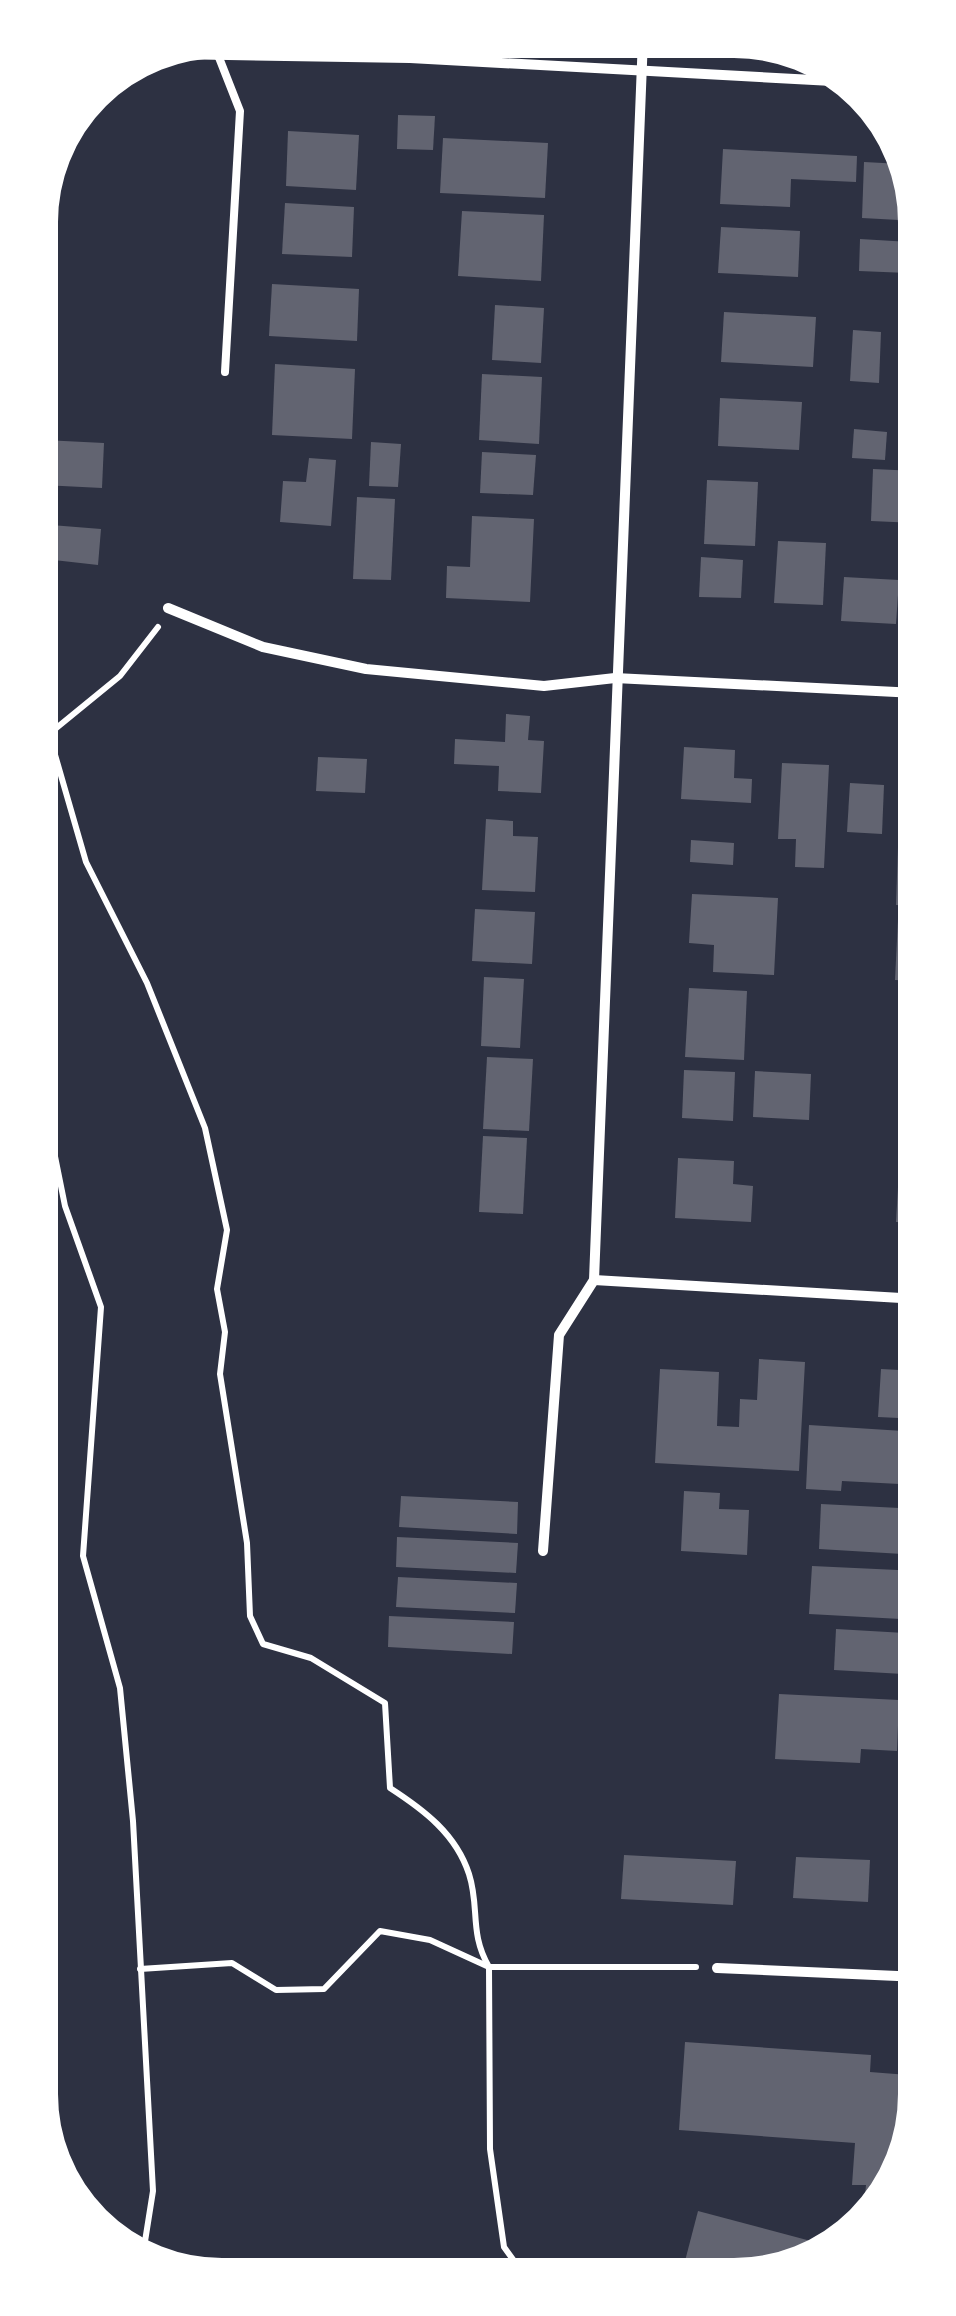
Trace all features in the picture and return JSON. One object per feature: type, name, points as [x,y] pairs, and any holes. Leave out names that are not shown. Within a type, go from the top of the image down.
[{"type":"street","points":[[543,1551],[560,1335],[594,1280],[642,52]]},
{"type":"street","points":[[201,55],[826,81]]},
{"type":"street","points":[[168,608],[264,647],[366,670],[544,686],[615,678],[904,692]]},
{"type":"street","points":[[594,1280],[903,1297]]},
{"type":"street","points":[[718,1968],[903,1976]]},
{"type":"lane","points":[[218,55],[240,112],[225,372]]},
{"type":"path","points":[[53,730],[120,676],[153,636],[168,608]]},
{"type":"path","points":[[53,750],[86,862],[147,983],[206,1128],[228,1230],[217,1289],[225,1332],[220,1374],[247,1543],[250,1616],[263,1644],[311,1658],[384,1703],[390,1788],[434,1816],[469,1874],[476,1944],[489,1966],[490,2149],[504,2247],[516,2264]]},
{"type":"path","points":[[53,1141],[66,1206],[101,1307],[83,1556],[120,1688],[133,1821],[153,2191],[144,2245]]},
{"type":"path","points":[[140,1969],[232,1964],[276,1990],[324,1989],[380,1931],[430,1940],[489,1966],[718,1968]]},
{"type":"building","points":[[398,115],[435,116],[433,150],[397,149]]},
{"type":"building","points":[[288,131],[359,135],[356,190],[286,186]]},
{"type":"building","points":[[443,138],[548,143],[545,198],[440,193]]},
{"type":"building","points":[[723,149],[857,156],[856,182],[791,179],[790,207],[720,204]]},
{"type":"building","points":[[864,162],[893,164],[900,192],[899,220],[862,218]]},
{"type":"building","points":[[285,203],[354,207],[352,257],[282,254]]},
{"type":"building","points":[[462,211],[544,215],[541,281],[458,276]]},
{"type":"building","points":[[721,227],[800,231],[798,277],[718,273]]},
{"type":"building","points":[[860,239],[904,242],[904,273],[859,271]]},
{"type":"building","points":[[272,284],[359,289],[357,341],[269,336]]},
{"type":"building","points":[[495,305],[544,308],[541,363],[492,360]]},
{"type":"building","points":[[724,312],[816,317],[813,367],[721,362]]},
{"type":"building","points":[[853,330],[881,332],[879,383],[850,381]]},
{"type":"building","points":[[275,364],[355,369],[352,439],[272,435]]},
{"type":"building","points":[[482,374],[542,377],[539,444],[479,440]]},
{"type":"building","points":[[720,398],[802,402],[799,450],[718,446]]},
{"type":"building","points":[[854,429],[887,432],[885,460],[852,458]]},
{"type":"building","points":[[53,440],[104,443],[102,488],[53,486]]},
{"type":"building","points":[[371,442],[401,444],[398,487],[369,486]]},
{"type":"building","points":[[482,452],[536,455],[533,495],[480,493]]},
{"type":"building","points":[[309,458],[336,460],[331,526],[280,522],[283,481],[306,482]]},
{"type":"building","points":[[873,469],[904,470],[904,522],[871,521]]},
{"type":"building","points":[[707,480],[758,482],[755,546],[704,544]]},
{"type":"building","points":[[357,497],[395,499],[391,580],[353,579]]},
{"type":"building","points":[[472,516],[534,519],[530,602],[446,598],[447,566],[470,567]]},
{"type":"building","points":[[53,525],[101,529],[98,565],[53,560]]},
{"type":"building","points":[[778,541],[826,543],[823,605],[774,603]]},
{"type":"building","points":[[701,557],[743,560],[741,598],[699,597]]},
{"type":"building","points":[[844,577],[899,580],[896,624],[841,621]]},
{"type":"building","points":[[506,714],[530,716],[528,740],[544,741],[541,793],[498,791],[499,766],[454,764],[455,739],[505,742]]},
{"type":"building","points":[[684,747],[735,750],[734,778],[752,779],[751,803],[681,799]]},
{"type":"building","points":[[318,757],[367,759],[365,793],[316,791]]},
{"type":"building","points":[[782,763],[829,765],[824,868],[795,867],[796,839],[778,839]]},
{"type":"building","points":[[902,763],[904,828],[899,828]]},
{"type":"building","points":[[850,783],[884,785],[882,834],[847,832]]},
{"type":"building","points":[[486,819],[513,821],[513,836],[538,837],[535,892],[482,890]]},
{"type":"building","points":[[691,840],[734,843],[733,865],[690,862]]},
{"type":"building","points":[[898,847],[904,847],[904,905],[896,905]]},
{"type":"building","points":[[692,894],[778,898],[774,975],[713,972],[714,945],[689,943]]},
{"type":"building","points":[[475,909],[535,912],[532,964],[472,961]]},
{"type":"building","points":[[898,919],[904,919],[904,980],[895,980]]},
{"type":"building","points":[[484,977],[524,979],[520,1048],[481,1046]]},
{"type":"building","points":[[689,988],[747,991],[744,1060],[685,1057]]},
{"type":"building","points":[[487,1057],[533,1059],[529,1131],[483,1129]]},
{"type":"building","points":[[684,1070],[735,1072],[733,1121],[682,1118]]},
{"type":"building","points":[[755,1071],[811,1074],[809,1120],[753,1117]]},
{"type":"building","points":[[483,1136],[527,1138],[523,1214],[479,1212]]},
{"type":"building","points":[[678,1158],[734,1161],[733,1184],[753,1186],[751,1222],[675,1218]]},
{"type":"building","points":[[899,1170],[903,1170],[903,1222],[896,1222]]},
{"type":"building","points":[[759,1359],[805,1362],[799,1471],[655,1463],[660,1369],[719,1372],[717,1426],[739,1427],[740,1399],[757,1400]]},
{"type":"building","points":[[881,1369],[903,1370],[903,1418],[878,1417]]},
{"type":"building","points":[[809,1425],[903,1431],[903,1484],[842,1481],[841,1491],[806,1489]]},
{"type":"building","points":[[684,1491],[720,1493],[719,1509],[749,1510],[747,1555],[681,1551]]},
{"type":"building","points":[[401,1496],[518,1502],[517,1534],[399,1527]]},
{"type":"building","points":[[821,1504],[903,1508],[903,1554],[819,1549]]},
{"type":"building","points":[[397,1537],[518,1543],[516,1573],[396,1567]]},
{"type":"building","points":[[812,1566],[903,1570],[903,1619],[809,1614]]},
{"type":"building","points":[[398,1577],[517,1583],[515,1613],[396,1607]]},
{"type":"building","points":[[389,1616],[514,1622],[512,1654],[388,1647]]},
{"type":"building","points":[[836,1629],[903,1633],[903,1674],[834,1670]]},
{"type":"building","points":[[779,1694],[899,1700],[897,1751],[861,1749],[860,1763],[775,1759]]},
{"type":"building","points":[[624,1855],[736,1861],[733,1905],[621,1899]]},
{"type":"building","points":[[796,1857],[870,1860],[868,1902],[793,1898]]},
{"type":"building","points":[[685,2042],[871,2055],[870,2072],[903,2075],[898,2137],[869,2195],[865,2195],[866,2185],[852,2185],[855,2143],[679,2130]]},
{"type":"building","points":[[698,2211],[815,2242],[756,2262],[685,2261]]}]
